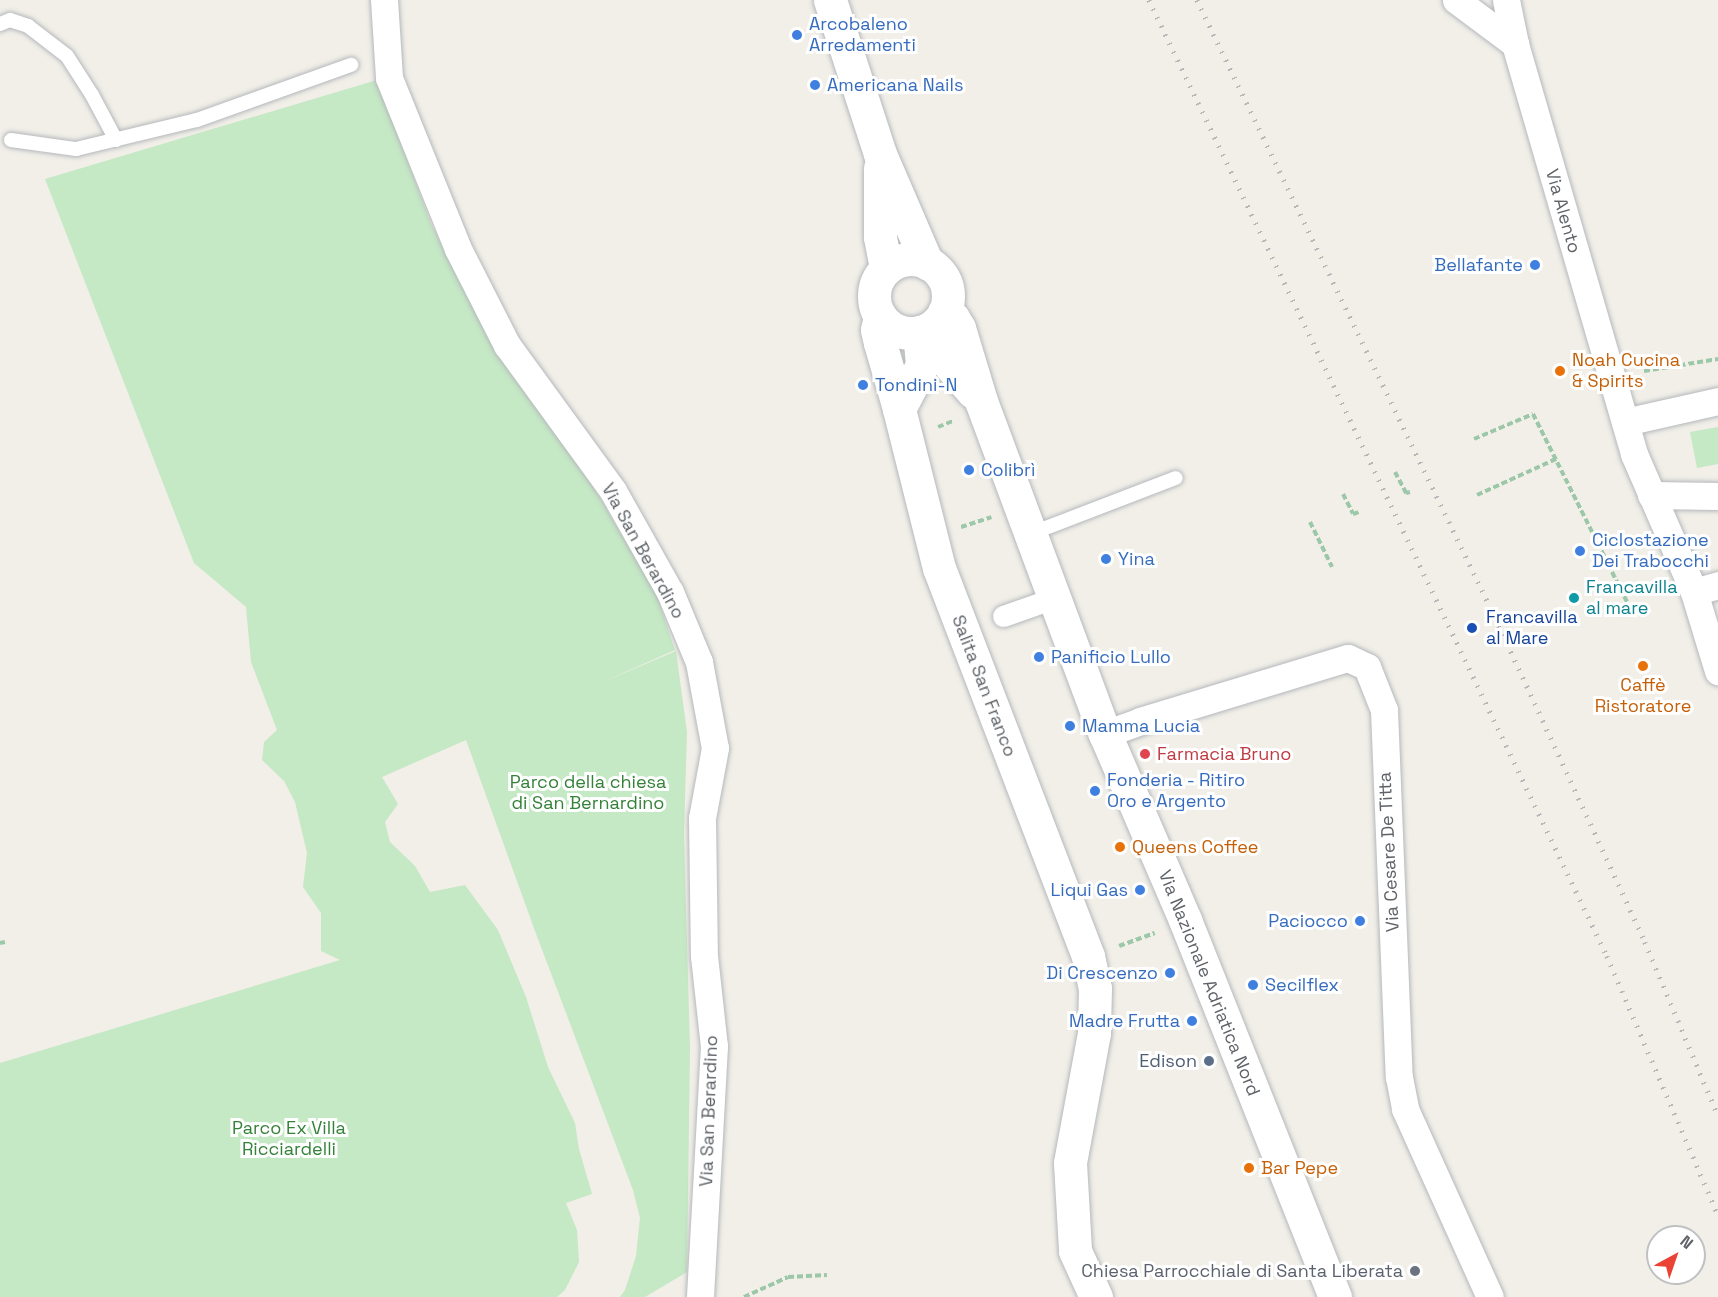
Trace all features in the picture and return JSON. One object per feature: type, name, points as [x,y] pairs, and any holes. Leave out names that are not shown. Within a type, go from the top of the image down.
[{"type":"main road","points":[[830,0],[880,154],[927,263]]},
{"type":"main road","points":[[880,154],[880,237],[886,268]]},
{"type":"main road","points":[[899,409],[922,365],[928,326],[948,301],[947,290],[937,269],[927,263],[906,259],[886,268],[879,275],[873,296],[880,316],[887,325],[897,331],[928,326]]},
{"type":"main road","name":"Salita San Franco","points":[[880,316],[877,330],[879,343],[899,409],[939,568],[1088,956],[1095,988],[1094,1033],[1070,1163],[1075,1251],[1096,1297]]},
{"type":"main road","name":"Via Nazionale Adriatica Nord","points":[[928,326],[981,401],[1105,734],[1185,920],[1335,1297]]},
{"type":"street","name":"Via San Berardino","points":[[384,0],[389,78],[458,249],[507,345],[613,491],[670,592],[699,662],[715,748],[702,818],[704,956],[714,1046],[700,1297]]},
{"type":"street","points":[[1456,0],[1515,44]]},
{"type":"street","name":"Via Alento","points":[[1506,0],[1515,44],[1634,454],[1651,495],[1706,588],[1718,671]]},
{"type":"street","points":[[1625,422],[1718,401]]},
{"type":"street","points":[[1651,495],[1718,496]]},
{"type":"street","points":[[1003,616],[1054,598]]},
{"type":"street","name":"Via Cesare De Titta","points":[[1105,734],[1140,721],[1348,658],[1367,667],[1384,710],[1399,1077],[1405,1109],[1490,1297]]},
{"type":"lane","points":[[0,24],[10,20],[28,26],[67,56],[92,95],[116,140]]},
{"type":"lane","points":[[11,140],[76,149],[197,120],[351,65]]},
{"type":"lane","points":[[1030,534],[1176,478]]},
{"type":"path","points":[[1644,371],[1718,359]]},
{"type":"path","points":[[1474,440],[1533,414],[1634,616]]},
{"type":"path","points":[[939,427],[955,420]]},
{"type":"path","points":[[1477,495],[1556,459]]},
{"type":"path","points":[[1395,472],[1406,493],[1410,492]]},
{"type":"path","points":[[1343,494],[1353,514],[1359,512]]},
{"type":"path","points":[[1310,522],[1332,567]]},
{"type":"path","points":[[1594,560],[1604,556]]},
{"type":"path","points":[[1088,956],[1185,920]]},
{"type":"path","points":[[744,1297],[788,1278],[826,1275]]},
{"type":"green space","points":[[377,80],[432,226],[480,317],[590,481],[656,593],[675,650],[598,684],[676,651],[687,732],[684,834],[690,1048],[687,1272],[645,1297],[620,1297],[625,1290],[636,1256],[640,1218],[633,1190],[466,740],[382,777],[398,804],[385,822],[390,842],[415,866],[430,892],[465,885],[498,930],[526,997],[548,1067],[575,1123],[579,1149],[592,1194],[566,1203],[577,1230],[579,1262],[565,1290],[557,1297],[0,1297],[0,1063],[340,960],[321,951],[321,913],[303,887],[307,853],[295,802],[284,781],[262,760],[264,742],[277,730],[251,662],[246,607],[194,563],[45,179]]},
{"type":"green space","points":[[1718,427],[1718,464],[1697,468],[1690,432]]},
{"type":"railway","points":[[1149,0],[1607,956],[1718,1215]]},
{"type":"railway","points":[[1197,0],[1495,617],[1645,942],[1718,1116]]},
{"type":"place","name":"Arcobaleno Arredamenti","points":[[797,35]]},
{"type":"place","name":"Americana Nails","points":[[815,85]]},
{"type":"place","name":"Bellafante","points":[[1535,265]]},
{"type":"place","name":"Noah Cucina & Spirits","points":[[1560,371]]},
{"type":"place","name":"Tondini-N","points":[[863,385]]},
{"type":"place","name":"Colibrì","points":[[969,470]]},
{"type":"place","name":"Ciclostazione Dei Trabocchi","points":[[1580,551]]},
{"type":"place","name":"Yina","points":[[1106,559]]},
{"type":"place","name":"Francavilla al mare","points":[[1574,598]]},
{"type":"place","name":"Francavilla al Mare","points":[[1472,628]]},
{"type":"place","name":"Panificio Lullo","points":[[1039,657]]},
{"type":"place","name":"Caffè Ristoratore","points":[[1643,666]]},
{"type":"place","name":"Mamma Lucia","points":[[1070,726]]},
{"type":"place","name":"Farmacia Bruno","points":[[1145,754]]},
{"type":"place","name":"Fonderia - Ritiro Oro e Argento","points":[[1095,791]]},
{"type":"place","name":"Queens Coffee","points":[[1120,847]]},
{"type":"place","name":"Liqui Gas","points":[[1140,890]]},
{"type":"place","name":"Paciocco","points":[[1360,921]]},
{"type":"place","name":"Di Crescenzo","points":[[1170,973]]},
{"type":"place","name":"Secilflex","points":[[1253,985]]},
{"type":"place","name":"Madre Frutta","points":[[1192,1021]]},
{"type":"place","name":"Edison","points":[[1209,1061]]},
{"type":"place","name":"Bar Pepe","points":[[1249,1168]]},
{"type":"place","name":"Chiesa Parrocchiale di Santa Liberata","points":[[1415,1271]]},
{"type":"park label","name":"Parco della chiesa di San Bernardino","points":[[588,793]]},
{"type":"park label","name":"Parco Ex Villa Ricciardelli","points":[[289,1139]]}]
